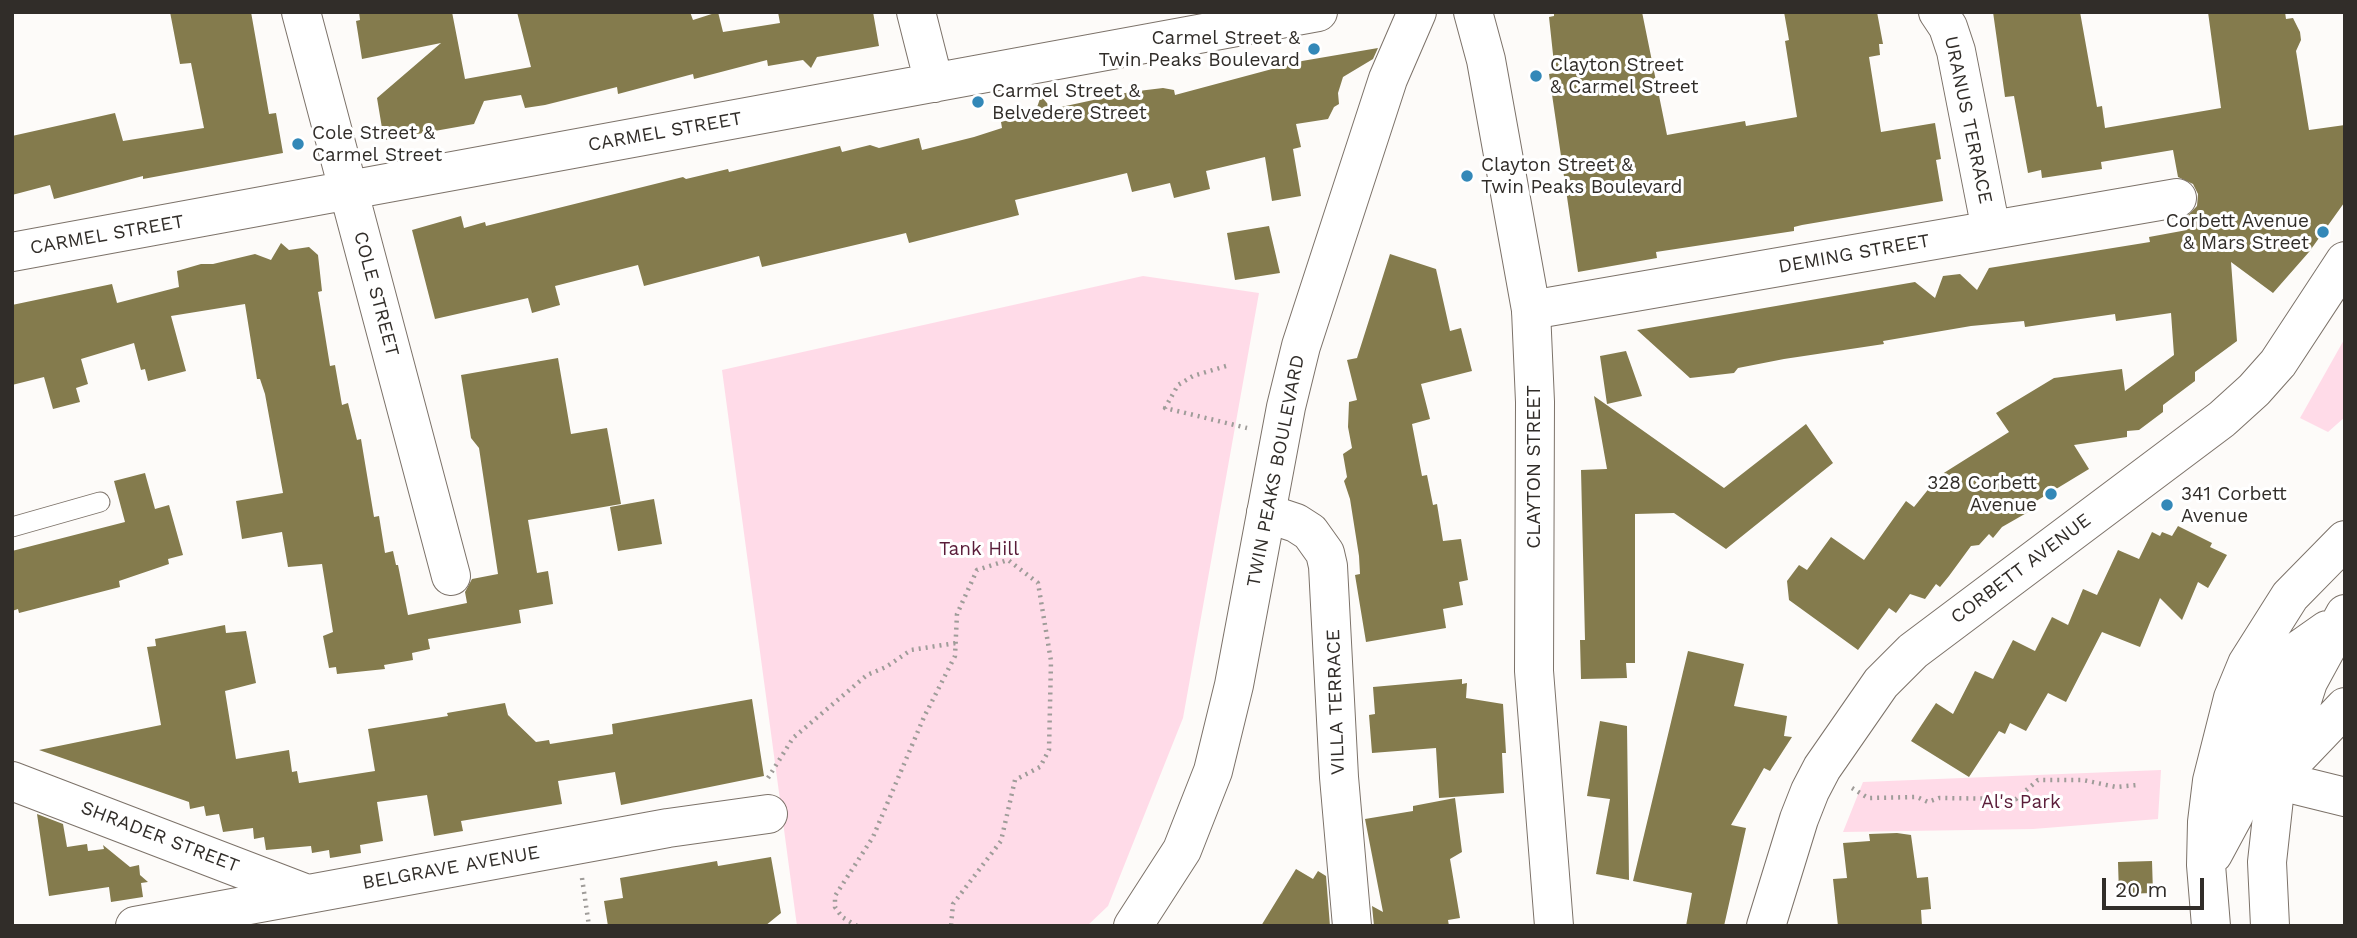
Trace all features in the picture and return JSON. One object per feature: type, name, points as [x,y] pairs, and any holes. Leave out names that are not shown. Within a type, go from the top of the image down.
[{"type":"street","name":"COLE STREET","points":[[301,12],[451,576]]},
{"type":"street","points":[[916,12],[934,83]]},
{"type":"street","name":"CARMEL STREET","points":[[12,252],[1318,12]]},
{"type":"street","name":"TWIN PEAKS BOULEVARD","points":[[1133,926],[1177,858],[1213,771],[1231,699],[1281,435],[1311,314],[1388,79],[1418,12]]},
{"type":"street","name":"CLAYTON STREET","points":[[1473,12],[1486,60],[1531,310],[1535,402],[1534,671],[1554,926]]},
{"type":"street","name":"URANUS TERRACE","points":[[1938,12],[1948,27],[1956,51],[1991,230]]},
{"type":"street","name":"DEMING STREET","points":[[1531,310],[2177,198]]},
{"type":"street","name":"CORBETT AVENUE","points":[[1766,926],[1798,819],[1822,768],[1881,683],[1913,651],[2222,419],[2254,390],[2278,363],[2345,261]]},
{"type":"street","name":"VILLA TERRACE","points":[[1266,513],[1296,523],[1310,533],[1325,553],[1328,566],[1339,776],[1352,926]]},
{"type":"street","points":[[2211,926],[2206,864],[2212,782],[2233,698],[2247,664],[2290,596],[2345,540]]},
{"type":"street","points":[[2206,864],[2234,815],[2263,712],[2277,678],[2300,649],[2342,620]]},
{"type":"street","points":[[2270,926],[2267,862],[2276,780],[2308,682],[2342,620]]},
{"type":"street","points":[[2276,780],[2345,707]]},
{"type":"street","name":"SHRADER STREET","points":[[12,780],[307,894]]},
{"type":"street","points":[[2276,780],[2345,797]]},
{"type":"street","name":"BELGRAVE AVENUE","points":[[135,926],[668,828],[767,797]]},
{"type":"lane","points":[[12,527],[100,502]]},
{"type":"path","points":[[1226,366],[1193,376],[1178,385],[1165,408],[1281,435]]},
{"type":"path","points":[[857,926],[842,917],[835,907],[835,896],[873,837],[924,717],[955,656],[957,614],[977,570],[1008,560],[1038,583],[1051,662],[1049,750],[1040,767],[1015,779],[1001,841],[953,904],[951,926]]},
{"type":"path","points":[[767,797],[793,738],[867,675],[886,667],[911,650],[956,643]]},
{"type":"path","points":[[1822,768],[1868,798],[1917,797],[1928,802],[1939,798],[2016,799],[2038,780],[2083,780],[2116,787],[2137,785]]},
{"type":"path","points":[[581,870],[589,926]]},
{"type":"green space","name":"Tank Hill","points":[[1143,276],[1259,293],[1183,718],[1108,906],[1087,926],[797,926],[722,370]]},
{"type":"green space","points":[[2345,338],[2345,417],[2328,432],[2300,418]]},
{"type":"green space","name":"Al's Park","points":[[2161,770],[2158,819],[2033,829],[1843,832],[1863,782]]},
{"type":"building","points":[[170,12],[251,12],[269,114],[276,113],[283,153],[143,179],[143,176],[54,199],[50,185],[12,195],[12,136],[115,113],[123,141],[204,128],[191,63],[180,64]]},
{"type":"building","points":[[359,12],[452,12],[465,79],[531,67],[517,12],[690,12],[693,20],[718,12],[723,32],[780,23],[778,12],[873,12],[879,46],[817,57],[811,68],[803,60],[768,66],[767,60],[694,79],[693,74],[618,94],[617,87],[525,108],[521,95],[484,101],[474,124],[384,140],[377,98],[441,43],[362,59],[356,21],[360,20]]},
{"type":"building","points":[[1554,12],[1642,12],[1667,135],[1745,121],[1746,126],[1797,117],[1785,41],[1789,40],[1784,12],[1877,12],[1883,44],[1879,44],[1880,55],[1869,57],[1881,132],[1935,123],[1941,159],[1936,160],[1943,201],[1802,225],[1794,227],[1794,231],[1656,252],[1657,258],[1578,272],[1549,74],[1555,73],[1549,17],[1554,16]]},
{"type":"building","points":[[1993,12],[2080,12],[2097,107],[2102,106],[2105,128],[2221,108],[2208,12],[2285,12],[2286,19],[2293,18],[2300,32],[2301,40],[2296,51],[2309,130],[2345,125],[2344,203],[2309,252],[2273,293],[2231,262],[2237,341],[2195,372],[2195,381],[2163,405],[2163,412],[2139,430],[2127,431],[2127,437],[2074,445],[2089,469],[2028,506],[2030,511],[2002,527],[1993,538],[1989,534],[1979,545],[1971,546],[1940,587],[1936,584],[1925,599],[1910,594],[1896,613],[1889,608],[1858,650],[1789,600],[1787,581],[1799,565],[1807,570],[1831,537],[1864,560],[1906,501],[1914,507],[1939,476],[2009,432],[1996,413],[2054,378],[2122,369],[2125,391],[2174,355],[2171,313],[2116,321],[2115,314],[2025,327],[2024,321],[1971,326],[1883,341],[1884,344],[1738,368],[1734,373],[1690,378],[1637,330],[1915,282],[1935,298],[1943,276],[1960,274],[1977,290],[1989,268],[2150,242],[2149,237],[2187,230],[2185,218],[2197,206],[2198,194],[2193,184],[2178,177],[2173,150],[2101,162],[2102,169],[2042,178],[2041,170],[2028,173],[2014,96],[2005,97]]},
{"type":"building","points":[[1378,48],[1373,59],[1343,77],[1338,93],[1339,104],[1334,107],[1328,119],[1296,124],[1301,147],[1293,149],[1301,196],[1272,201],[1265,157],[1206,171],[1210,189],[1174,198],[1170,183],[1132,192],[1127,173],[1015,200],[1019,215],[909,243],[906,233],[762,267],[759,256],[644,286],[638,265],[555,286],[560,305],[532,313],[528,298],[435,319],[412,230],[461,216],[464,228],[485,222],[486,226],[683,177],[686,179],[728,169],[729,172],[840,146],[842,152],[870,145],[879,148],[919,138],[922,150],[1002,128],[1001,122],[1035,113],[1041,96],[1052,109],[1130,92],[1163,88],[1174,90],[1175,95],[1302,61]]},
{"type":"building","points":[[1269,226],[1280,273],[1235,280],[1227,233]]},
{"type":"building","points":[[281,243],[289,250],[309,247],[318,255],[322,291],[318,292],[330,366],[335,365],[342,405],[348,403],[357,440],[361,439],[374,517],[379,516],[385,553],[393,551],[398,565],[408,615],[467,603],[465,592],[472,579],[498,574],[479,448],[471,438],[461,375],[558,358],[571,434],[607,428],[621,504],[528,520],[537,573],[548,571],[553,604],[519,610],[521,623],[428,639],[430,649],[412,653],[413,660],[384,665],[385,669],[337,674],[336,667],[329,668],[323,636],[333,632],[322,564],[288,567],[282,532],[242,539],[236,501],[283,493],[265,394],[260,379],[257,379],[245,304],[171,316],[186,371],[148,381],[145,369],[141,370],[134,343],[81,359],[88,384],[76,388],[80,402],[53,409],[44,377],[12,385],[12,305],[112,284],[117,303],[179,287],[177,271],[201,264],[213,264],[255,254],[271,260]]},
{"type":"building","points":[[1390,254],[1436,269],[1450,331],[1461,328],[1472,371],[1421,384],[1430,419],[1412,424],[1422,476],[1427,475],[1433,505],[1437,504],[1443,541],[1461,539],[1468,580],[1459,582],[1463,605],[1443,609],[1446,628],[1366,642],[1355,575],[1360,574],[1359,556],[1350,499],[1344,481],[1347,477],[1343,454],[1352,448],[1348,427],[1349,402],[1357,400],[1347,360],[1357,358]]},
{"type":"building","points":[[1626,351],[1642,396],[1607,404],[1600,356]]},
{"type":"building","points":[[1594,396],[1724,488],[1806,424],[1833,463],[1726,549],[1674,513],[1635,514],[1635,663],[1626,663],[1627,678],[1581,679],[1580,640],[1585,640],[1581,470],[1607,469]]},
{"type":"building","points":[[145,473],[155,509],[169,505],[183,555],[168,559],[169,564],[119,581],[120,587],[19,613],[18,609],[12,611],[12,551],[125,522],[114,481]]},
{"type":"building","points":[[654,499],[662,544],[618,551],[610,507]]},
{"type":"building","points":[[2178,526],[2212,543],[2210,547],[2227,555],[2208,588],[2198,582],[2182,620],[2160,598],[2140,647],[2102,632],[2066,702],[2048,693],[2026,731],[2010,723],[2005,734],[1999,731],[1969,777],[1911,741],[1936,703],[1953,714],[1975,671],[1993,679],[2013,640],[2035,651],[2052,617],[2068,625],[2083,589],[2097,595],[2118,550],[2139,559],[2152,532],[2160,536],[2162,532],[2172,536]]},
{"type":"building","points":[[225,625],[226,633],[246,631],[256,683],[225,691],[236,759],[289,750],[292,772],[297,771],[299,783],[375,771],[368,729],[448,716],[447,713],[505,703],[508,715],[536,742],[549,740],[550,744],[613,734],[612,724],[752,699],[764,776],[621,805],[615,772],[558,781],[562,804],[461,821],[463,831],[434,836],[427,795],[377,802],[383,841],[360,845],[361,853],[330,858],[329,850],[312,853],[311,846],[266,850],[264,837],[254,839],[253,828],[223,832],[219,814],[206,816],[204,806],[190,809],[189,802],[39,750],[161,725],[147,647],[156,646],[155,639]]},
{"type":"building","points":[[1688,651],[1744,664],[1734,706],[1787,716],[1784,736],[1792,737],[1770,771],[1764,768],[1731,825],[1746,828],[1724,926],[1686,926],[1692,893],[1633,881]]},
{"type":"building","points":[[1462,679],[1462,684],[1467,683],[1466,698],[1503,704],[1506,753],[1502,753],[1504,793],[1439,798],[1436,748],[1372,753],[1369,715],[1375,714],[1373,687]]},
{"type":"building","points":[[1600,721],[1627,726],[1629,880],[1596,874],[1610,799],[1587,796]]},
{"type":"building","points":[[1455,798],[1462,852],[1450,859],[1460,918],[1448,920],[1449,926],[1374,926],[1372,906],[1383,912],[1365,819],[1413,811],[1413,806]]},
{"type":"building","points":[[37,814],[63,824],[67,847],[87,844],[88,851],[104,849],[103,845],[130,867],[139,865],[140,875],[148,882],[141,883],[143,897],[111,902],[109,887],[49,896]]},
{"type":"building","points":[[1869,834],[1911,835],[1917,878],[1928,877],[1931,909],[1921,910],[1922,926],[1838,926],[1833,879],[1847,878],[1843,843],[1870,841]]},
{"type":"building","points":[[771,857],[781,913],[765,926],[608,926],[604,901],[623,898],[620,878],[717,861],[718,866]]},
{"type":"building","points":[[2152,861],[2153,893],[2119,894],[2118,862]]},
{"type":"building","points":[[1296,869],[1313,879],[1318,871],[1326,876],[1330,926],[1261,926]]},
{"type":"place","name":"Carmel Street & Twin Peaks Boulevard","points":[[1314,49]]},
{"type":"place","name":"Clayton Street & Carmel Street","points":[[1536,76]]},
{"type":"place","name":"Carmel Street & Belvedere Street","points":[[978,102]]},
{"type":"place","name":"Cole Street & Carmel Street","points":[[298,144]]},
{"type":"place","name":"Clayton Street & Twin Peaks Boulevard","points":[[1467,176]]},
{"type":"place","name":"Corbett Avenue & Mars Street","points":[[2323,232]]},
{"type":"place","name":"328 Corbett Avenue","points":[[2051,494]]},
{"type":"place","name":"341 Corbett Avenue","points":[[2167,505]]}]
